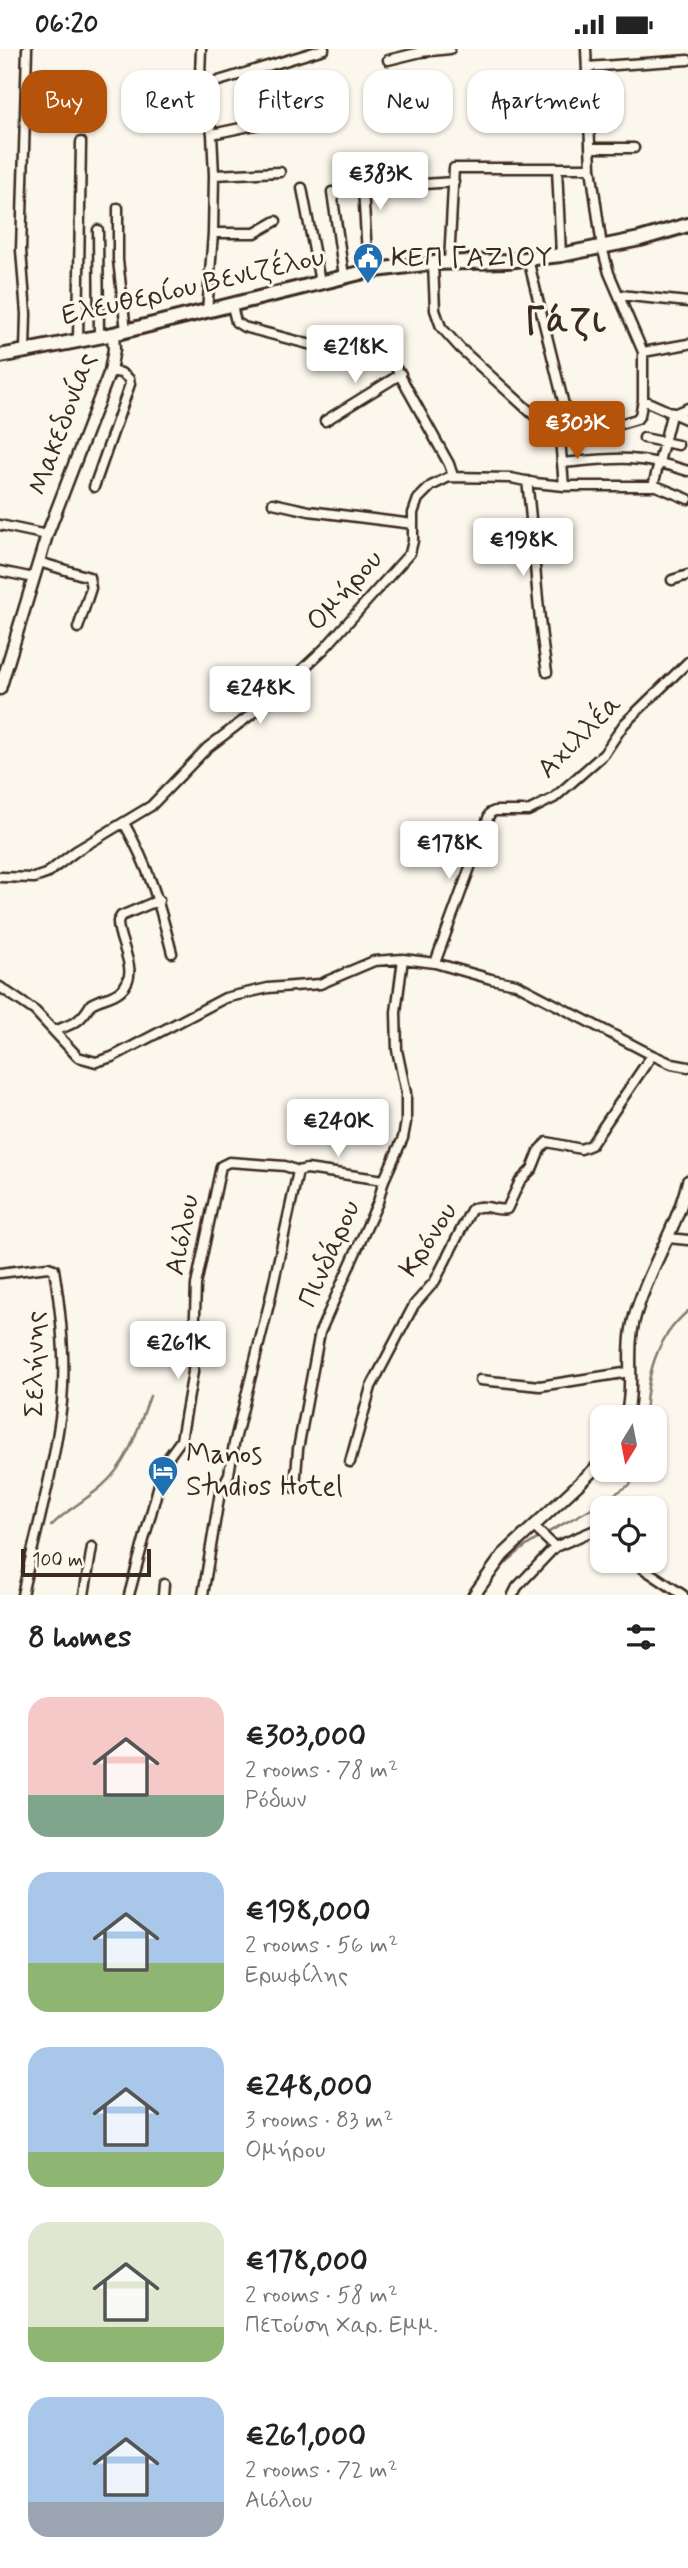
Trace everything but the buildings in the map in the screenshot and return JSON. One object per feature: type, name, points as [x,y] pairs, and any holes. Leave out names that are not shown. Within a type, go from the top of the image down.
[{"type":"main road","name":"Ελευθερίου Βενιζέλου","points":[[0,356],[119,333],[368,271],[433,263],[561,255],[688,225]]},
{"type":"street","points":[[25,351],[22,250],[27,49]]},
{"type":"street","points":[[201,49],[202,70]]},
{"type":"street","points":[[220,81],[324,49]]},
{"type":"street","points":[[388,60],[421,51],[450,49]]},
{"type":"street","points":[[586,49],[587,70]]},
{"type":"street","points":[[587,67],[688,60]]},
{"type":"street","points":[[207,312],[213,233],[212,134],[234,129]]},
{"type":"street","points":[[433,263],[435,310],[441,327],[460,348],[564,437],[583,435],[637,419],[643,400],[643,352],[609,273],[602,247],[591,168],[590,133]]},
{"type":"street","points":[[78,341],[81,142]]},
{"type":"street","points":[[590,148],[634,148]]},
{"type":"street","points":[[351,163],[363,188],[368,271]]},
{"type":"street","points":[[449,262],[454,168],[591,168]]},
{"type":"street","points":[[557,168],[561,255]]},
{"type":"street","points":[[214,174],[280,172]]},
{"type":"street","points":[[363,188],[454,182]]},
{"type":"street","points":[[302,188],[320,282]]},
{"type":"street","points":[[332,191],[344,276]]},
{"type":"street","points":[[118,208],[119,333]]},
{"type":"street","points":[[213,233],[255,233],[276,221]]},
{"type":"street","points":[[98,230],[99,337]]},
{"type":"street","points":[[527,259],[562,397],[564,486]]},
{"type":"street","points":[[620,295],[688,302]]},
{"type":"street","points":[[232,306],[236,322],[244,327],[376,362],[393,361],[453,476],[511,478],[564,486],[653,486],[688,499]]},
{"type":"street","name":"Μακεδονίας","points":[[1,683],[47,535],[110,371],[119,333]]},
{"type":"street","points":[[643,352],[688,344]]},
{"type":"street","points":[[94,487],[130,384],[129,379],[121,373],[110,371]]},
{"type":"street","points":[[325,421],[401,374]]},
{"type":"street","points":[[643,400],[688,420]]},
{"type":"street","points":[[673,413],[688,408]]},
{"type":"street","points":[[653,486],[663,441],[673,413]]},
{"type":"street","points":[[643,438],[678,445]]},
{"type":"street","points":[[563,463],[628,457],[658,461],[688,471]]},
{"type":"street","name":"Ομήρου","points":[[0,877],[34,878],[46,874],[76,851],[157,801],[207,748],[282,690],[345,628],[410,553],[414,541],[414,509],[422,493],[435,483],[453,476]]},
{"type":"street","points":[[527,481],[540,629],[547,672]]},
{"type":"street","points":[[273,503],[309,511],[414,524]]},
{"type":"street","points":[[0,525],[47,535]]},
{"type":"street","points":[[39,562],[89,577],[91,588],[78,628]]},
{"type":"street","points":[[0,571],[34,577]]},
{"type":"street","points":[[672,580],[688,575]]},
{"type":"street","name":"Αχιλλέα","points":[[435,963],[490,813],[528,811],[554,798],[604,754],[624,724],[688,662]]},
{"type":"street","points":[[124,823],[148,867],[172,953]]},
{"type":"street","points":[[54,1031],[78,1022],[91,1004],[113,996],[125,986],[130,973],[118,921],[121,916],[159,900]]},
{"type":"street","points":[[0,987],[29,1006],[78,1057],[96,1062],[112,1057],[225,998],[255,990],[320,984],[374,961],[403,959],[435,963],[516,984],[652,1055],[672,1064],[688,1067]]},
{"type":"street","name":"Πινδάρου","points":[[295,1488],[298,1449],[320,1332],[378,1202],[384,1181],[400,1147],[406,1122],[406,1093],[397,1050],[396,1012],[403,959]]},
{"type":"street","name":"Κρόνου","points":[[350,1462],[371,1387],[414,1305],[435,1281],[470,1212],[482,1206],[507,1209],[520,1181],[532,1169],[540,1149],[547,1142],[581,1149],[591,1145],[652,1055]]},
{"type":"street","name":"Αιόλου","points":[[129,1595],[164,1462],[170,1453],[176,1450],[181,1440],[193,1372],[196,1285],[221,1166],[229,1162],[285,1166],[298,1171]]},
{"type":"street","points":[[203,1595],[220,1492],[229,1474],[298,1171],[307,1169],[384,1181]]},
{"type":"street","points":[[629,1405],[630,1335],[635,1315],[680,1210],[688,1181]]},
{"type":"street","points":[[668,1238],[688,1240]]},
{"type":"street","name":"Σελήνης","points":[[0,1273],[50,1267],[54,1269],[63,1347],[62,1403],[41,1521],[22,1595]]},
{"type":"street","points":[[480,1380],[540,1386],[630,1372]]},
{"type":"street","points":[[474,1595],[503,1555],[537,1529],[590,1474]]},
{"type":"street","points":[[537,1529],[554,1545]]},
{"type":"street","points":[[513,1595],[554,1545],[590,1532]]},
{"type":"street","points":[[84,1595],[92,1548]]},
{"type":"street","points":[[650,1573],[683,1595]]},
{"type":"street","points":[[163,1595],[164,1584]]},
{"type":"waterway","points":[[646,1405],[651,1372],[660,1346],[688,1311]]},
{"type":"waterway","points":[[51,1526],[112,1476],[132,1444],[150,1396]]},
{"type":"waterway","points":[[482,1595],[502,1567],[526,1546],[631,1482]]},
{"type":"place","name":"ΚΕΠ ΓΑΖΙΟΥ","points":[[368,285]]},
{"type":"place","name":"Manos Studios Hotel","points":[[163,1498]]},
{"type":"district","name":"Γάζι","points":[[566,322]]}]
